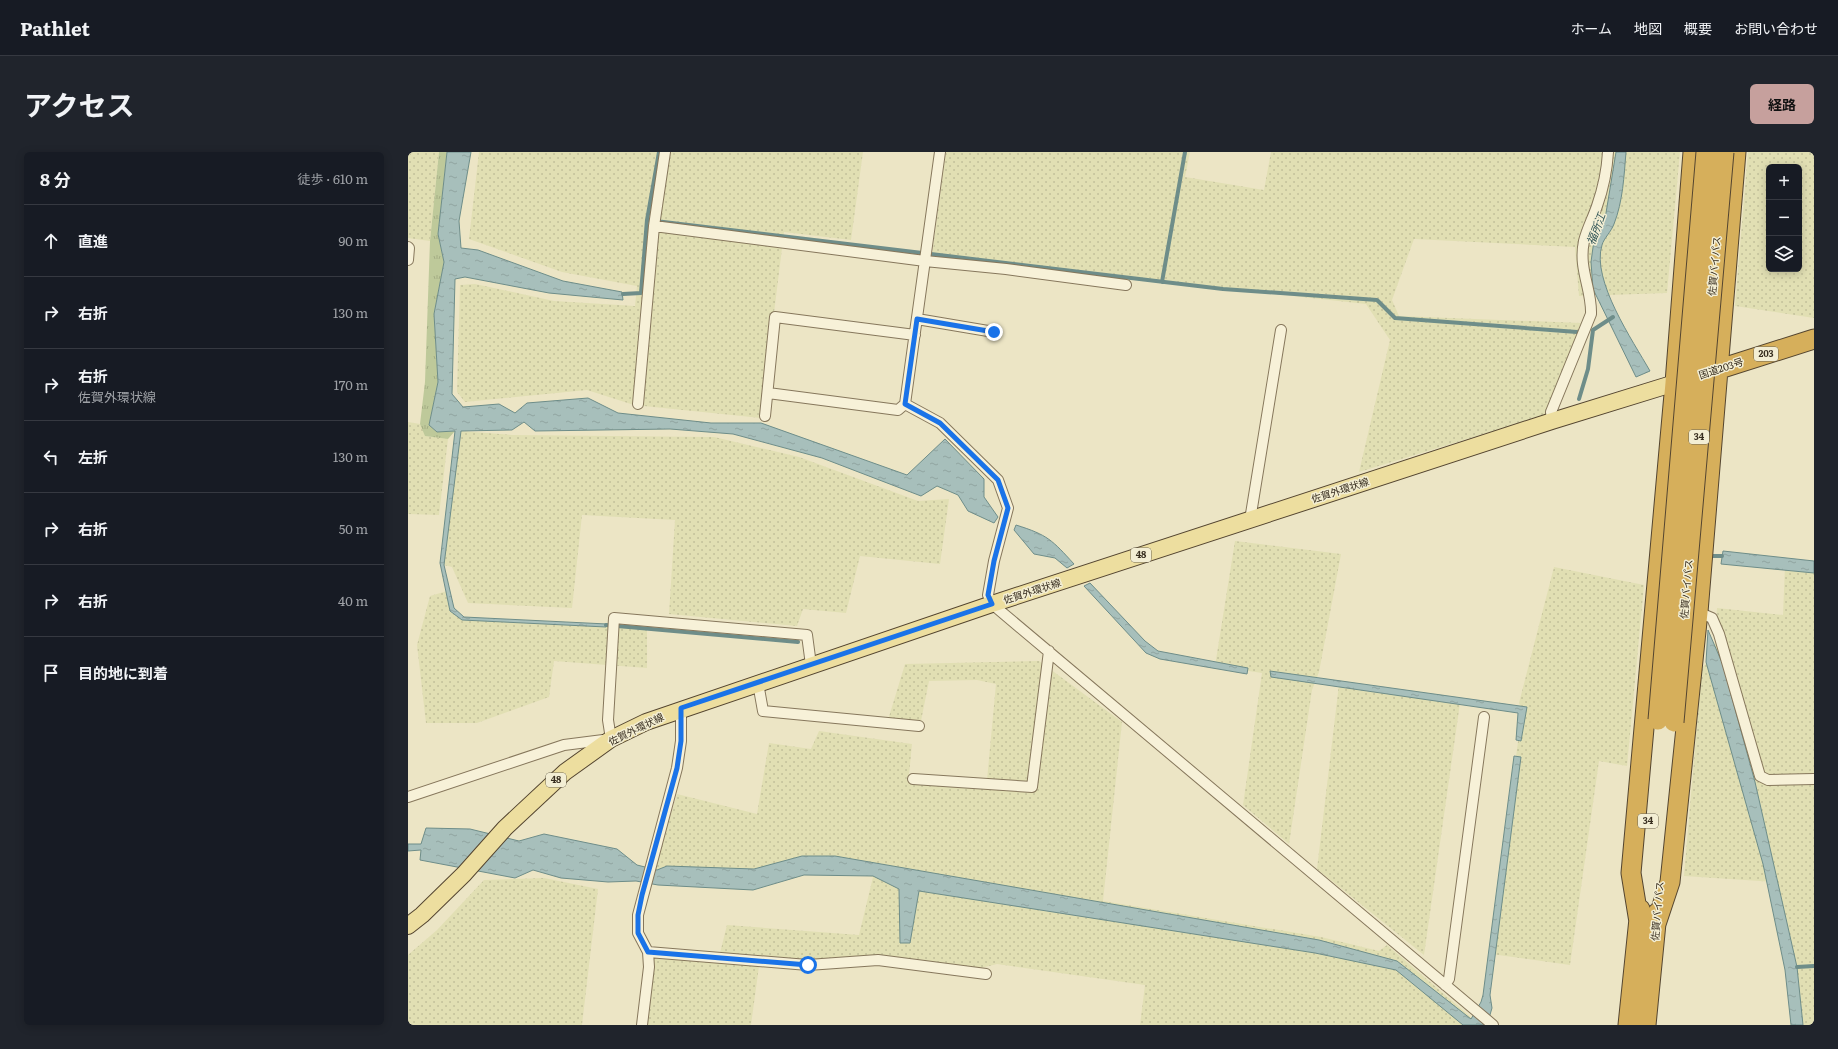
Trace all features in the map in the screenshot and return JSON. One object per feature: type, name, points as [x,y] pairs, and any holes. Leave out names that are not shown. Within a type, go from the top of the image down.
[{"type":"highway","points":[[1675,383],[1693,152]]},
{"type":"highway","name":"佐賀バイパス","points":[[1666,721],[1706,152]]},
{"type":"highway","name":"佐賀バイパス","points":[[1646,1025],[1647,923],[1724,152]]},
{"type":"highway","points":[[1718,369],[1736,152]]},
{"type":"highway","name":"国道203号","points":[[1675,383],[1814,339]]},
{"type":"highway","name":"34","points":[[1647,923],[1670,882],[1698,612],[1718,369]]},
{"type":"highway","name":"34","points":[[1647,923],[1631,872],[1675,383]]},
{"type":"highway","name":"佐賀バイパス","points":[[1628,1025],[1647,923]]},
{"type":"main road","name":"佐賀外環状線","points":[[408,926],[422,915],[464,874],[505,828],[565,772],[612,739],[646,722],[681,708],[992,604],[1552,421],[1675,383]]},
{"type":"street","points":[[638,404],[654,221],[665,152]]},
{"type":"street","points":[[768,393],[898,410],[905,404],[940,152]]},
{"type":"street","points":[[1552,421],[1551,412],[1590,314],[1591,304],[1587,291],[1582,257],[1584,241],[1598,205],[1608,152]]},
{"type":"street","points":[[654,221],[925,262],[1006,269],[1126,285]]},
{"type":"street","points":[[408,247],[408,260]]},
{"type":"street","points":[[765,416],[775,317],[915,335]]},
{"type":"street","points":[[917,319],[994,332]]},
{"type":"street","points":[[1250,520],[1281,330]]},
{"type":"street","points":[[905,404],[940,423],[998,480],[1008,508],[994,561],[988,595],[992,604],[1492,1024]]},
{"type":"street","points":[[1698,612],[1712,618],[1719,634],[1760,776],[1768,780],[1814,779]]},
{"type":"street","points":[[408,797],[564,745],[612,739],[608,720],[614,618],[807,635],[811,665]]},
{"type":"street","points":[[913,779],[1032,787],[1049,651]]},
{"type":"street","points":[[758,683],[763,711],[919,726]]},
{"type":"street","points":[[642,1025],[649,967],[648,952],[638,933],[638,915],[677,768],[681,741],[681,708]]},
{"type":"street","points":[[1445,985],[1450,979],[1484,717]]},
{"type":"street","points":[[648,952],[808,965],[878,960],[986,974]]},
{"type":"shaded area","points":[[408,152],[439,152],[430,241],[408,238]]},
{"type":"shaded area","points":[[479,152],[863,152],[851,240],[784,232],[761,418],[634,405],[587,390],[465,402],[457,392],[460,285],[475,284],[554,301],[635,306],[637,286],[562,272],[469,239]]},
{"type":"shaded area","points":[[946,152],[1190,152],[1185,177],[1264,190],[1271,152],[1680,152],[1667,293],[1579,296],[1575,247],[1414,239],[1392,300],[1399,316],[1581,323],[1546,415],[1359,472],[1390,340],[1366,304],[932,256]]},
{"type":"shaded area","points":[[1748,152],[1814,152],[1814,318],[1735,306]]},
{"type":"shaded area","points":[[408,422],[420,424],[426,436],[448,439],[439,515],[408,514]]},
{"type":"shaded area","points":[[460,431],[512,435],[714,437],[799,457],[918,501],[949,499],[940,564],[860,556],[846,613],[803,609],[797,626],[669,614],[675,520],[582,515],[572,608],[468,603],[452,567],[444,565]]},
{"type":"shaded area","points":[[1235,541],[1341,554],[1319,672],[1312,690],[1289,844],[1243,805],[1262,673],[1215,666]]},
{"type":"shaded area","points":[[1785,566],[1814,569],[1814,1025],[1800,1025],[1775,882],[1684,876],[1702,667],[1714,658],[1717,608],[1783,615]]},
{"type":"shaded area","points":[[1554,567],[1644,585],[1627,766],[1599,761],[1570,965],[1491,954],[1522,710],[1519,703]]},
{"type":"shaded area","points":[[447,591],[452,610],[464,618],[647,628],[647,668],[554,661],[549,697],[477,723],[426,723],[417,645],[430,596]]},
{"type":"shaded area","points":[[1039,661],[1122,722],[1103,901],[1321,937],[1379,951],[1387,945],[1480,1025],[1140,1025],[1145,985],[997,964],[977,969],[892,956],[856,967],[759,966],[751,1025],[637,1025],[647,949],[720,953],[727,925],[859,935],[873,877],[822,866],[653,876],[677,794],[757,814],[769,743],[811,749],[819,731],[912,744],[909,775],[987,780],[996,684],[977,680],[929,681],[921,721],[888,720],[905,664]]},
{"type":"shaded area","points":[[1339,684],[1460,703],[1424,955],[1317,869]]},
{"type":"shaded area","points":[[544,878],[598,889],[582,1025],[408,1025],[408,955],[437,930],[484,880]]},
{"type":"green space","points":[[439,152],[447,152],[438,234],[444,262],[434,314],[438,382],[429,425],[437,432],[455,431],[448,439],[425,436],[420,424],[425,382],[430,241]]},
{"type":"water","points":[[447,152],[471,152],[459,221],[461,248],[478,250],[563,281],[622,292],[623,300],[549,293],[465,277],[455,279],[452,394],[463,407],[499,404],[515,413],[527,403],[588,398],[618,413],[711,423],[761,423],[907,475],[945,439],[984,479],[984,497],[998,517],[994,523],[968,511],[958,495],[937,486],[921,496],[822,458],[733,434],[670,429],[535,431],[524,422],[512,430],[461,431],[444,565],[454,608],[464,617],[607,624],[606,627],[462,620],[450,611],[440,563],[455,431],[437,432],[429,425],[438,382],[434,314],[444,262],[438,234]]},
{"type":"water","points":[[1616,152],[1626,152],[1623,188],[1617,215],[1613,227],[1603,242],[1600,259],[1602,275],[1616,310],[1624,327],[1650,371],[1636,377],[1593,289],[1591,262],[1594,240],[1606,213]]},
{"type":"water","points":[[1016,525],[1043,535],[1049,539],[1074,564],[1067,568],[1055,558],[1034,554],[1014,530]]},
{"type":"water","points":[[1723,551],[1814,561],[1814,573],[1721,564]]},
{"type":"water","points":[[1090,583],[1145,641],[1158,651],[1248,668],[1247,674],[1160,659],[1146,653],[1084,586]]},
{"type":"water","points":[[1708,630],[1723,665],[1755,782],[1797,967],[1803,1025],[1791,1025],[1785,970],[1763,864],[1706,662]]},
{"type":"water","points":[[1270,671],[1527,707],[1521,741],[1516,740],[1518,713],[1271,677]]},
{"type":"water","points":[[1514,756],[1521,757],[1490,995],[1492,1008],[1487,1025],[1463,1025],[1396,970],[1315,953],[919,891],[910,943],[900,943],[899,889],[873,876],[804,875],[753,890],[658,885],[636,881],[608,882],[561,878],[533,870],[515,878],[420,860],[421,850],[408,851],[408,844],[421,844],[426,828],[470,829],[519,841],[544,834],[617,849],[637,865],[657,870],[667,866],[754,869],[802,856],[835,856],[1319,940],[1397,961],[1471,1019],[1481,1002],[1483,995]]},
{"type":"waterway","points":[[623,294],[641,293],[647,220],[659,152]]},
{"type":"waterway","points":[[1162,282],[1185,152]]},
{"type":"waterway","points":[[647,220],[1223,289],[1377,300],[1395,318],[1577,332]]},
{"type":"waterway","points":[[1579,399],[1588,369],[1593,330],[1613,317]]},
{"type":"waterway","points":[[1712,556],[1722,556]]},
{"type":"waterway","points":[[606,625],[798,642]]},
{"type":"waterway","points":[[1797,967],[1814,966]]},
{"type":"route","points":[[808,965],[648,952],[638,933],[638,915],[642,895],[677,768],[681,741],[681,708],[992,604],[988,595],[994,561],[1008,508],[998,480],[940,423],[905,404],[917,319],[994,332]]},
{"type":"water label","name":"福所江","points":[[1596,229]]}]
